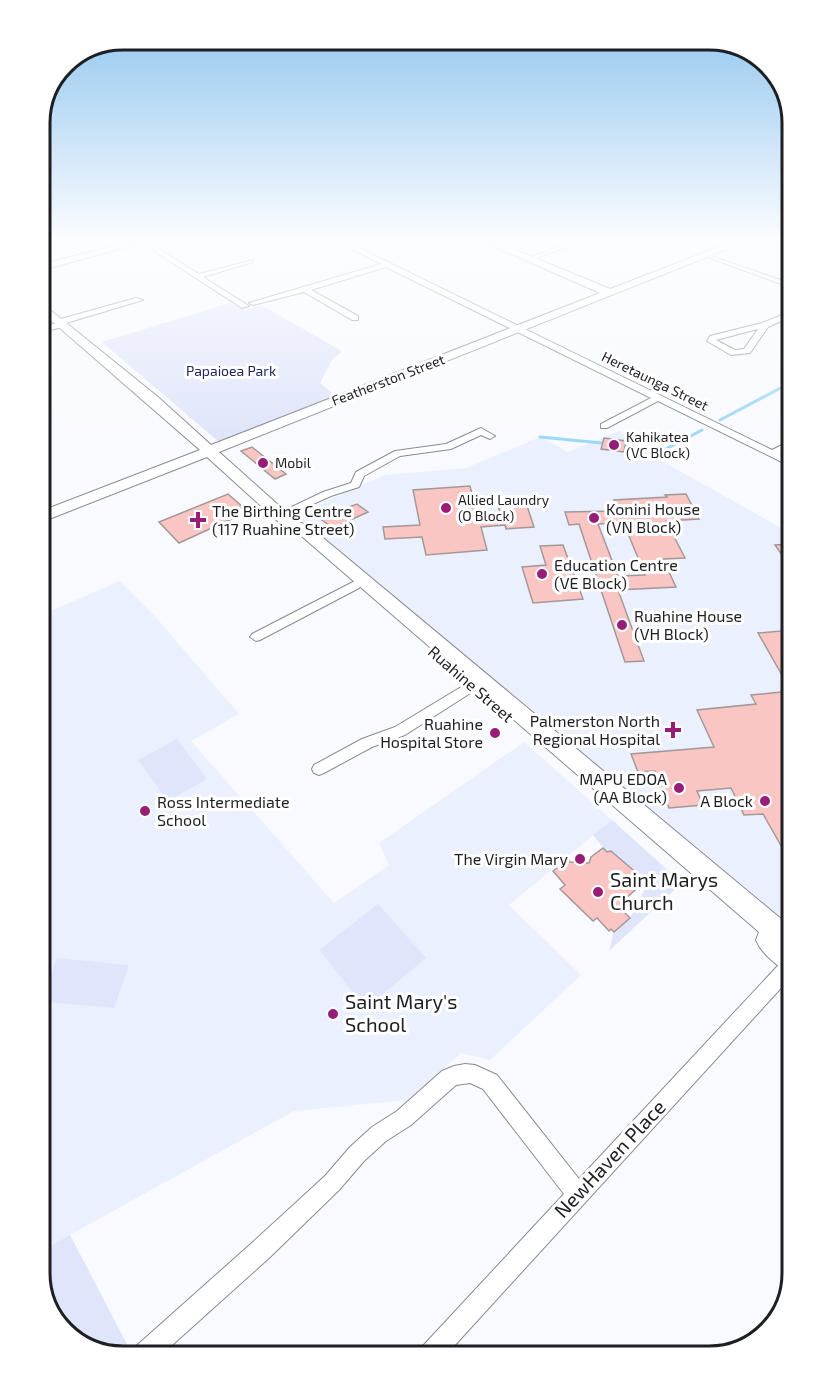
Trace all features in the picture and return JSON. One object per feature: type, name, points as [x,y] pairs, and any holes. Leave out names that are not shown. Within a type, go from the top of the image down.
[{"type":"main road","name":"Featherston Street","points":[[50,514],[571,308]]},
{"type":"main road","name":"Ruahine Street","points":[[50,313],[170,416],[284,519],[295,534],[782,936]]},
{"type":"main road","points":[[170,416],[188,421],[212,436],[246,435]]},
{"type":"main road","name":"Ruahine Street","points":[[284,519],[304,530],[782,953]]},
{"type":"street","points":[[50,327],[111,308]]},
{"type":"street","points":[[337,308],[355,318]]},
{"type":"street","name":"Heretaunga Street","points":[[476,308],[782,459]]},
{"type":"street","points":[[765,325],[747,351],[734,352],[711,341],[713,338],[765,325],[782,317]]},
{"type":"street","points":[[604,426],[658,398]]},
{"type":"street","points":[[284,519],[327,494],[355,485],[365,471],[398,453],[448,447],[481,431],[490,436]]},
{"type":"street","points":[[773,454],[782,449]]},
{"type":"street","points":[[256,637],[355,585]]},
{"type":"street","points":[[319,769],[367,743],[400,731],[477,683]]},
{"type":"street","name":"NewHaven Place","points":[[439,1346],[782,973]]},
{"type":"street","points":[[154,1345],[261,1250],[332,1183],[357,1154],[379,1134],[404,1118],[449,1078],[457,1074],[474,1073],[490,1082],[578,1195]]},
{"type":"shaded area","name":"Palmerston North Regional Hospital","points":[[619,431],[653,456],[782,528],[782,919],[295,515],[385,475],[466,468],[540,437],[568,452]]},
{"type":"shaded area","name":"Saint Mary's School","points":[[120,581],[153,614],[239,714],[191,741],[334,903],[389,865],[379,843],[524,742],[612,820],[509,905],[581,975],[490,1060],[461,1053],[408,1100],[294,1111],[50,1246],[50,611]]},
{"type":"green space","name":"Papaioea Park","points":[[213,308],[244,310],[266,308],[340,350],[341,352],[332,360],[320,383],[336,396],[219,442],[102,342]]},
{"type":"green space","points":[[177,739],[207,779],[168,801],[138,760]]},
{"type":"green space","points":[[612,820],[682,883],[609,951],[614,932],[630,918],[645,889],[636,879],[639,875],[631,868],[629,870],[612,851],[607,852],[593,835]]},
{"type":"green space","points":[[378,904],[426,958],[366,1008],[319,950]]},
{"type":"green space","points":[[57,958],[129,965],[114,1008],[50,1002],[50,975]]},
{"type":"green space","points":[[70,1235],[127,1345],[99,1342],[82,1333],[68,1321],[57,1305],[52,1291],[50,1246]]},
{"type":"building","name":"Kahikatea (VC Block)","points":[[604,438],[626,441],[624,452],[601,449]]},
{"type":"building","name":"Mobil","points":[[252,447],[286,474],[275,479],[241,451]]},
{"type":"building","name":"Allied Laundry (O Block)","points":[[470,486],[477,514],[500,513],[498,505],[526,503],[534,527],[506,529],[505,525],[481,527],[487,550],[426,555],[422,537],[385,539],[383,527],[420,525],[413,490]]},
{"type":"building","name":"The Birthing Centre (117 Ruahine Street)","points":[[228,494],[244,508],[232,513],[236,517],[179,543],[159,522]]},
{"type":"building","points":[[686,494],[699,519],[666,521],[685,558],[663,559],[676,587],[618,590],[644,661],[625,662],[579,524],[569,525],[565,512],[618,511],[614,500],[667,497],[665,495]],"holes":[[[623,523],[645,575],[618,576],[598,524]]]},
{"type":"building","points":[[357,504],[368,512],[333,528],[319,518]]},
{"type":"building","name":"Education Centre (VE Block)","points":[[563,545],[583,599],[533,603],[522,567],[546,565],[540,546]]},
{"type":"building","points":[[775,545],[782,545],[782,555]]},
{"type":"building","points":[[782,631],[782,675],[758,633]]},
{"type":"building","points":[[782,692],[782,847],[763,814],[744,815],[731,788],[697,791],[703,805],[669,808],[655,771],[638,772],[631,754],[714,747],[697,710],[756,704],[751,695]]},
{"type":"building","name":"Saint Marys Church","points":[[603,848],[607,852],[611,851],[640,876],[636,879],[642,884],[625,899],[625,913],[630,918],[614,932],[611,929],[609,931],[597,918],[593,921],[560,889],[565,885],[553,871],[568,859],[570,862],[589,863],[591,857]]},
{"type":"waterway","points":[[720,420],[782,387]]},
{"type":"waterway","points":[[641,448],[662,451],[702,430]]},
{"type":"waterway","points":[[540,437],[602,443]]},
{"type":"place","name":"Kahikatea (VC Block)","points":[[614,445]]},
{"type":"place","name":"Mobil","points":[[263,463]]},
{"type":"place","name":"Allied Laundry (O Block)","points":[[446,508]]},
{"type":"place","name":"Konini House (VN Block)","points":[[594,518]]},
{"type":"place","name":"The Birthing Centre (117 Ruahine Street)","points":[[198,520]]},
{"type":"place","name":"Education Centre (VE Block)","points":[[542,574]]},
{"type":"place","name":"Ruahine House (VH Block)","points":[[622,625]]},
{"type":"place","name":"Palmerston North Regional Hospital","points":[[673,730]]},
{"type":"place","name":"Ruahine Hospital Store","points":[[495,733]]},
{"type":"place","name":"MAPU EDOA (AA Block)","points":[[679,788]]},
{"type":"place","name":"A Block","points":[[765,801]]},
{"type":"place","name":"Ross Intermediate School","points":[[145,811]]},
{"type":"place","name":"The Virgin Mary","points":[[580,859]]},
{"type":"place","name":"Saint Marys Church","points":[[598,892]]},
{"type":"place","name":"Saint Mary's School","points":[[333,1014]]}]
